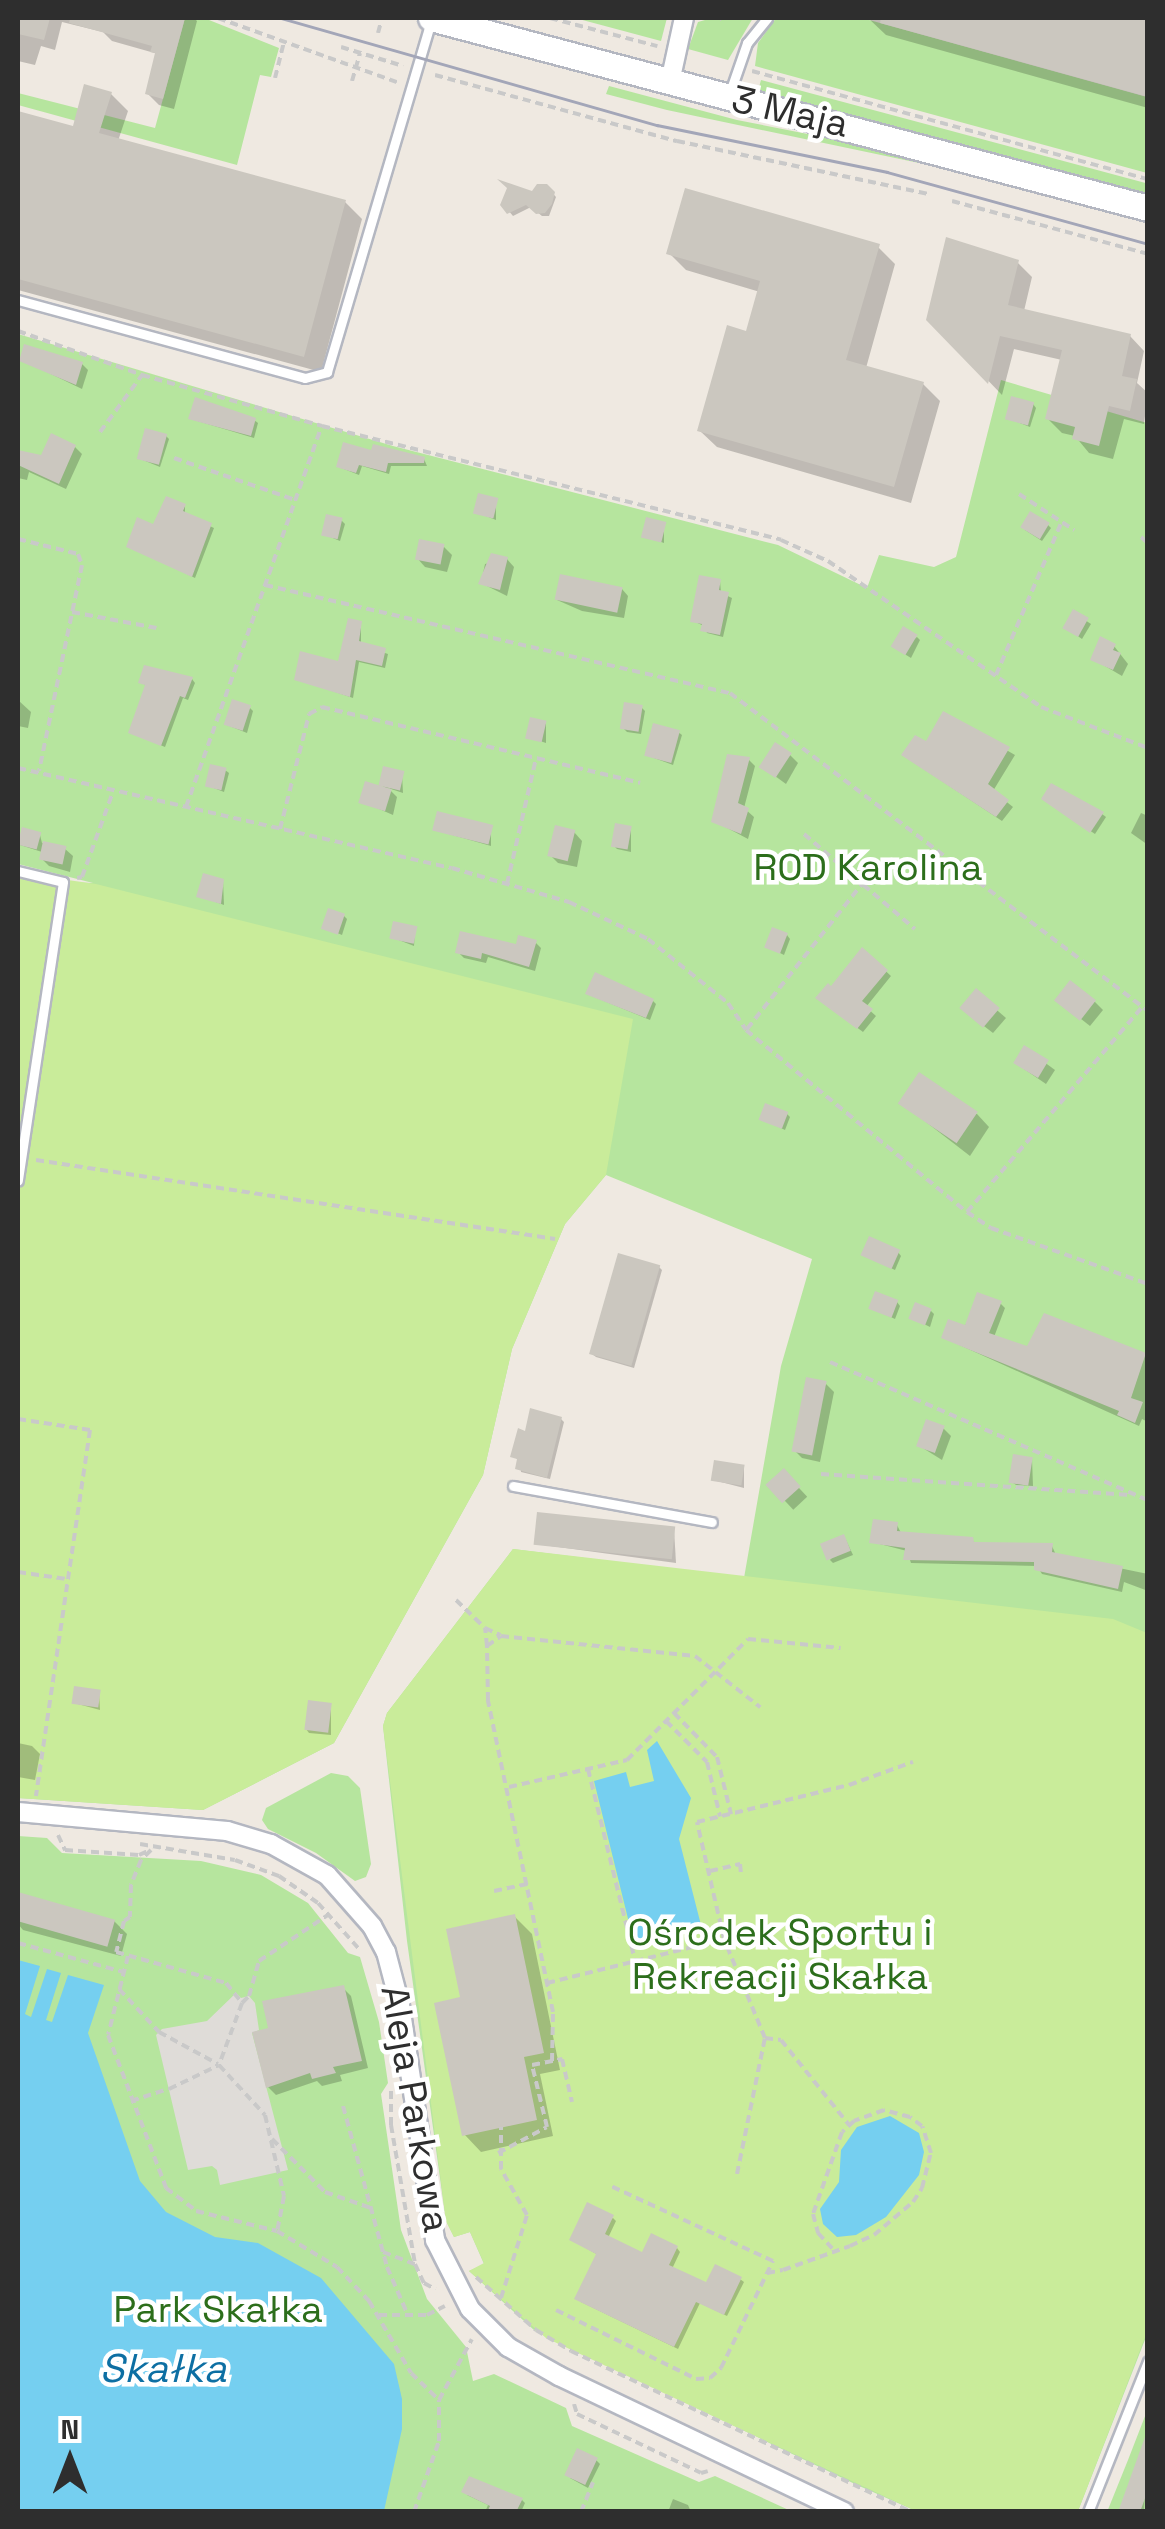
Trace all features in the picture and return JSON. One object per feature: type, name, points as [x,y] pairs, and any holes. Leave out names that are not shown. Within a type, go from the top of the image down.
[{"type":"street","name":"3 Maja","points":[[431,18],[728,99],[858,128],[1148,208]]},
{"type":"street","points":[[670,82],[684,18]]},
{"type":"street","name":"Aleja Parkowa","points":[[18,1812],[227,1831],[271,1844],[326,1875],[372,1926],[386,1952],[400,2005],[430,2217],[445,2263],[470,2310],[508,2346],[544,2368],[844,2512]]},
{"type":"lane","points":[[18,300],[305,378],[318,377],[334,360],[431,18]]},
{"type":"lane","points":[[728,99],[747,43],[767,18]]},
{"type":"lane","points":[[18,871],[63,882],[18,1181]]},
{"type":"lane","points":[[514,1486],[712,1522]]},
{"type":"lane","points":[[1088,2512],[1148,2362]]},
{"type":"path","points":[[218,18],[414,88]]},
{"type":"path","points":[[550,18],[665,49]]},
{"type":"path","points":[[378,33],[381,22]]},
{"type":"path","points":[[274,78],[284,43]]},
{"type":"path","points":[[341,47],[403,66]]},
{"type":"path","points":[[352,82],[360,53]]},
{"type":"path","points":[[758,72],[1148,180]]},
{"type":"path","points":[[435,75],[460,78],[688,144],[831,170],[928,194]]},
{"type":"path","points":[[952,200],[1148,254]]},
{"type":"path","points":[[18,331],[142,375],[322,426],[780,540],[828,561],[1055,714],[1148,748]]},
{"type":"path","points":[[100,432],[142,375]]},
{"type":"path","points":[[186,807],[322,426]]},
{"type":"path","points":[[174,458],[295,500]]},
{"type":"path","points":[[1020,494],[1074,530]]},
{"type":"path","points":[[996,675],[1061,523]]},
{"type":"path","points":[[1142,537],[1148,544]]},
{"type":"path","points":[[18,540],[78,554],[82,566],[39,773]]},
{"type":"path","points":[[265,585],[730,692],[1144,1010],[967,1212]]},
{"type":"path","points":[[72,612],[157,628]]},
{"type":"path","points":[[280,829],[309,714],[322,707],[640,784]]},
{"type":"path","points":[[507,884],[536,758]]},
{"type":"path","points":[[18,768],[569,902],[648,939],[728,1003],[746,1030],[991,1228],[1148,1284]]},
{"type":"path","points":[[63,882],[82,877],[113,790]]},
{"type":"path","points":[[804,834],[915,929]]},
{"type":"path","points":[[746,1030],[862,884]]},
{"type":"path","points":[[21,1158],[554,1239]]},
{"type":"path","points":[[830,1362],[1148,1500]]},
{"type":"path","points":[[18,1419],[90,1430],[35,1800]]},
{"type":"path","points":[[821,1474],[1136,1495]]},
{"type":"path","points":[[18,1572],[68,1579]]},
{"type":"path","points":[[456,1600],[485,1628],[501,1636],[695,1656],[760,1707]]},
{"type":"path","points":[[485,1628],[488,1700],[553,2012],[552,2060]]},
{"type":"path","points":[[487,1646],[501,1636]]},
{"type":"path","points":[[507,1788],[626,1760],[748,1639],[841,1648]]},
{"type":"path","points":[[674,1713],[717,1757],[731,1814]]},
{"type":"path","points":[[666,1721],[707,1762],[720,1816]]},
{"type":"path","points":[[737,2174],[765,2038],[724,1939],[697,1822],[850,1785],[913,1762]]},
{"type":"path","points":[[588,1768],[635,1961]]},
{"type":"path","points":[[58,1835],[65,1850],[199,1853],[258,1867],[298,1887],[329,1914],[353,1948],[364,1951]]},
{"type":"path","points":[[153,1849],[141,1860],[131,1886],[130,1917],[124,1921],[116,1952],[226,1983],[242,2004]]},
{"type":"path","points":[[708,1871],[740,1864],[741,1874]]},
{"type":"path","points":[[494,1891],[527,1884]]},
{"type":"path","points":[[130,2101],[169,2089],[219,2065],[242,2004],[249,1996],[259,1961],[329,1914]]},
{"type":"path","points":[[547,1983],[757,1930]]},
{"type":"path","points":[[18,1944],[123,1972]]},
{"type":"path","points":[[128,1956],[108,2035],[158,2178],[173,2196],[210,2216],[278,2231],[337,2267],[379,2316],[411,2373],[439,2400]]},
{"type":"path","points":[[119,1989],[159,2032],[219,2065],[265,2115],[284,2196],[278,2231]]},
{"type":"path","points":[[765,2038],[781,2040],[849,2125]]},
{"type":"path","points":[[498,2153],[547,2128],[532,2066],[562,2059],[572,2102]]},
{"type":"path","points":[[379,2316],[428,2315],[445,2306],[434,2286],[424,2284],[415,2264],[391,2125],[388,2096],[394,2085]]},
{"type":"path","points":[[344,2106],[383,2252],[407,2313]]},
{"type":"path","points":[[767,2273],[835,2251],[874,2234],[904,2211],[922,2188],[930,2154],[922,2126],[899,2112],[869,2114],[849,2125],[835,2143],[813,2214],[818,2234],[835,2251]]},
{"type":"path","points":[[501,2127],[501,2169],[527,2216],[501,2298]]},
{"type":"path","points":[[271,2139],[325,2192],[371,2208]]},
{"type":"path","points":[[556,2310],[696,2378],[710,2378],[721,2368],[773,2261],[611,2186]]},
{"type":"path","points":[[383,2252],[415,2264]]},
{"type":"path","points":[[466,2274],[480,2278],[536,2330],[571,2351],[912,2512]]},
{"type":"path","points":[[414,2512],[439,2440],[439,2400],[472,2339]]},
{"type":"path","points":[[581,2512],[593,2482]]},
{"type":"green space","points":[[185,18],[204,18],[279,48],[271,77],[260,75],[237,165],[18,105],[18,93],[155,128]]},
{"type":"green space","points":[[575,18],[667,18],[661,41]]},
{"type":"green space","points":[[753,18],[728,60],[688,49],[698,22]]},
{"type":"green space","points":[[776,18],[862,18],[1147,97],[1147,173],[755,66],[758,43]]},
{"type":"green space","points":[[761,80],[1147,184],[1141,206],[755,102]]},
{"type":"green space","points":[[609,86],[737,120],[904,153],[919,163],[667,110],[606,94]]},
{"type":"green space","name":"ROD Karolina","points":[[18,334],[393,446],[778,545],[867,588],[879,555],[934,567],[956,557],[1001,380],[1147,423],[1148,2332],[1078,2511],[916,2511],[857,2485],[534,2330],[469,2271],[484,2264],[470,2232],[454,2237],[446,2221],[407,1941],[383,1726],[387,1713],[513,1549],[744,1578],[781,1366],[812,1259],[606,1175],[565,1224],[512,1349],[483,1475],[334,1743],[203,1810],[18,1798],[63,882],[93,883],[18,864]]},
{"type":"green space","points":[[18,873],[96,884],[633,1019],[606,1175],[565,1224],[512,1349],[483,1475],[334,1743],[203,1810],[18,1798]]},
{"type":"green space","name":"Ośrodek Sportu i Rekreacji Skałka","points":[[513,1549],[1113,1619],[1147,1633],[1147,2332],[1078,2511],[916,2511],[546,2338],[469,2271],[484,2263],[470,2232],[454,2237],[446,2221],[383,1726],[387,1713]]},
{"type":"green space","points":[[331,1773],[348,1776],[360,1788],[371,1864],[366,1877],[355,1881],[316,1853],[268,1829],[262,1820],[266,1808]]},
{"type":"green space","name":"Park Skałka","points":[[18,1836],[47,1838],[62,1853],[201,1861],[261,1875],[308,1903],[348,1953],[360,1957],[379,2022],[388,2083],[381,2094],[401,2230],[427,2299],[466,2347],[473,2381],[494,2374],[566,2408],[572,2426],[699,2482],[715,2476],[791,2511],[18,2511]]},
{"type":"green space","points":[[1147,2411],[1147,2511],[1107,2512],[1128,2460]]},
{"type":"shaded area","points":[[236,1993],[241,1998],[249,1996],[255,2003],[259,2030],[252,2033],[288,2170],[220,2185],[217,2170],[212,2166],[188,2170],[156,2035],[162,2029],[207,2021]]},
{"type":"water","points":[[657,1741],[691,1798],[679,1839],[702,1929],[635,1947],[594,1781],[626,1772],[630,1787],[654,1781],[647,1750]]},
{"type":"water","name":"Skałka","points":[[18,1960],[40,1966],[25,2014],[31,2017],[47,1969],[61,1973],[46,2020],[52,2022],[68,1975],[104,1985],[88,2033],[140,2181],[166,2212],[215,2237],[258,2243],[321,2278],[394,2364],[402,2399],[402,2429],[384,2511],[18,2511]]},
{"type":"water","points":[[890,2116],[919,2133],[924,2152],[919,2175],[886,2217],[856,2235],[837,2237],[823,2224],[820,2209],[839,2182],[841,2150],[857,2127]]},
{"type":"building","points":[[18,18],[50,18],[44,40],[18,34]]},
{"type":"building","points":[[70,18],[185,18],[163,99],[145,94],[155,53],[150,52],[152,46],[69,23]]},
{"type":"building","points":[[881,18],[1148,18],[1148,97],[880,23]]},
{"type":"building","points":[[84,84],[112,92],[99,133],[346,200],[304,357],[18,279],[18,111],[73,126]]},
{"type":"building","points":[[497,179],[532,191],[537,184],[547,184],[555,192],[552,204],[545,213],[536,214],[526,205],[507,214],[500,205],[507,188]]},
{"type":"building","points":[[685,188],[880,244],[846,360],[924,382],[894,487],[697,431],[727,325],[746,331],[760,281],[666,254]]},
{"type":"building","points":[[946,237],[1019,260],[1008,305],[1131,334],[1122,376],[1137,379],[1130,411],[1109,406],[1099,446],[1072,439],[1075,427],[1045,419],[1062,350],[1000,336],[988,384],[926,320]]},
{"type":"building","points":[[24,344],[83,362],[76,385],[19,361]]},
{"type":"building","points":[[1011,396],[1034,402],[1028,425],[1005,419]]},
{"type":"building","points":[[195,397],[256,418],[251,436],[188,419]]},
{"type":"building","points":[[145,428],[167,434],[159,465],[137,459]]},
{"type":"building","points":[[51,433],[76,445],[59,484],[18,465],[18,450],[41,455]]},
{"type":"building","points":[[343,442],[371,450],[373,444],[425,457],[424,463],[388,463],[386,472],[359,465],[356,473],[336,467]]},
{"type":"building","points":[[478,493],[498,498],[493,518],[473,513]]},
{"type":"building","points":[[166,496],[186,504],[183,511],[212,523],[192,577],[126,547],[137,517],[153,524]]},
{"type":"building","points":[[1030,511],[1050,523],[1040,539],[1020,527]]},
{"type":"building","points":[[326,514],[343,518],[338,539],[321,535]]},
{"type":"building","points":[[646,517],[666,522],[661,542],[641,537]]},
{"type":"building","points":[[419,539],[445,544],[441,565],[415,560]]},
{"type":"building","points":[[491,553],[508,557],[500,590],[478,584]]},
{"type":"building","points":[[560,574],[623,587],[617,613],[555,599]]},
{"type":"building","points":[[699,575],[721,579],[719,590],[729,592],[720,635],[700,631],[702,624],[690,622]]},
{"type":"building","points":[[1073,609],[1089,618],[1078,637],[1062,628]]},
{"type":"building","points":[[348,618],[362,621],[359,641],[386,648],[382,666],[356,660],[350,697],[294,680],[300,651],[338,661]]},
{"type":"building","points":[[903,626],[918,635],[905,655],[891,647]]},
{"type":"building","points":[[1100,636],[1116,644],[1113,650],[1121,653],[1113,670],[1090,660]]},
{"type":"building","points":[[144,665],[193,677],[185,698],[180,696],[161,746],[128,733],[145,685],[138,683]]},
{"type":"building","points":[[232,699],[251,705],[243,731],[224,725]]},
{"type":"building","points":[[624,702],[643,705],[639,732],[620,729]]},
{"type":"building","points":[[943,711],[1010,747],[988,784],[1009,800],[996,817],[901,755],[915,735],[926,741]]},
{"type":"building","points":[[530,717],[547,721],[542,742],[525,738]]},
{"type":"building","points":[[653,723],[680,730],[671,763],[644,756]]},
{"type":"building","points":[[775,742],[792,753],[775,778],[759,767]]},
{"type":"building","points":[[727,754],[750,757],[738,803],[749,808],[741,834],[711,822]]},
{"type":"building","points":[[210,764],[227,768],[221,790],[205,786]]},
{"type":"building","points":[[383,766],[404,771],[400,790],[379,785]]},
{"type":"building","points":[[365,781],[392,789],[385,811],[358,803]]},
{"type":"building","points":[[1051,783],[1104,812],[1090,833],[1041,799]]},
{"type":"building","points":[[437,811],[493,825],[488,844],[432,830]]},
{"type":"building","points":[[615,823],[632,826],[628,850],[611,847]]},
{"type":"building","points":[[555,825],[575,830],[568,861],[547,856]]},
{"type":"building","points":[[22,827],[41,832],[37,850],[18,845]]},
{"type":"building","points":[[43,841],[66,846],[63,865],[39,860]]},
{"type":"building","points":[[203,873],[224,879],[221,904],[196,897]]},
{"type":"building","points":[[328,908],[345,914],[338,935],[321,929]]},
{"type":"building","points":[[393,921],[417,926],[414,944],[389,939]]},
{"type":"building","points":[[772,927],[788,933],[780,954],[764,948]]},
{"type":"building","points":[[460,931],[516,944],[518,935],[537,940],[529,967],[482,953],[481,959],[455,953]]},
{"type":"building","points":[[862,947],[888,970],[862,1001],[873,1009],[857,1029],[815,998],[828,983],[831,986]]},
{"type":"building","points":[[595,972],[654,999],[646,1018],[585,994]]},
{"type":"building","points":[[1070,980],[1096,1000],[1080,1021],[1054,1000]]},
{"type":"building","points":[[976,988],[1000,1008],[983,1028],[959,1008]]},
{"type":"building","points":[[1024,1045],[1049,1060],[1038,1078],[1013,1063]]},
{"type":"building","points":[[919,1072],[978,1112],[957,1143],[898,1104]]},
{"type":"building","points":[[765,1103],[788,1112],[782,1129],[759,1120]]},
{"type":"building","points":[[869,1236],[900,1250],[892,1269],[860,1255]]},
{"type":"building","points":[[618,1253],[660,1265],[631,1366],[589,1354]]},
{"type":"building","points":[[875,1291],[898,1300],[892,1318],[868,1309]]},
{"type":"building","points":[[977,1292],[1002,1301],[989,1333],[1027,1346],[1044,1313],[1146,1353],[1131,1398],[1143,1402],[1135,1423],[1117,1415],[1119,1411],[941,1338],[948,1319],[965,1325]]},
{"type":"building","points":[[915,1302],[932,1309],[925,1325],[908,1319]]},
{"type":"building","points":[[806,1377],[827,1381],[812,1456],[791,1452]]},
{"type":"building","points":[[530,1408],[562,1417],[547,1478],[515,1469],[517,1459],[510,1457],[518,1428],[525,1431]]},
{"type":"building","points":[[926,1419],[945,1426],[935,1453],[916,1446]]},
{"type":"building","points":[[1013,1454],[1033,1457],[1028,1486],[1008,1483]]},
{"type":"building","points":[[714,1460],[745,1465],[741,1486],[711,1481]]},
{"type":"building","points":[[784,1468],[801,1487],[782,1503],[765,1485]]},
{"type":"building","points":[[537,1512],[675,1527],[672,1559],[534,1545]]},
{"type":"building","points":[[873,1519],[898,1522],[897,1531],[973,1537],[974,1542],[1053,1543],[1052,1552],[1123,1566],[1118,1589],[1034,1570],[1034,1562],[903,1560],[905,1548],[869,1543]]},
{"type":"building","points":[[844,1534],[851,1551],[827,1560],[820,1544]]},
{"type":"building","points":[[74,1686],[101,1690],[98,1708],[71,1704]]},
{"type":"building","points":[[308,1700],[332,1703],[328,1733],[304,1730]]},
{"type":"building","points":[[18,1892],[115,1920],[107,1947],[18,1921]]},
{"type":"building","points":[[515,1914],[544,2053],[524,2057],[537,2120],[462,2136],[434,2003],[460,1997],[446,1929]]},
{"type":"building","points":[[344,1985],[362,2061],[333,2067],[336,2073],[312,2079],[310,2073],[266,2088],[252,2032],[268,2028],[262,2001]]},
{"type":"building","points":[[587,2202],[614,2215],[605,2234],[642,2252],[651,2233],[678,2246],[669,2265],[706,2282],[715,2264],[742,2277],[724,2315],[696,2302],[674,2347],[574,2299],[596,2254],[569,2240]]},
{"type":"building","points":[[1145,2437],[1148,2490],[1140,2512],[1118,2512]]},
{"type":"building","points":[[577,2448],[598,2458],[585,2485],[564,2475]]},
{"type":"building","points":[[469,2476],[523,2498],[516,2512],[487,2512],[490,2506],[461,2492]]},
{"type":"tram line","points":[[281,18],[657,125],[887,172],[1148,244]]}]
